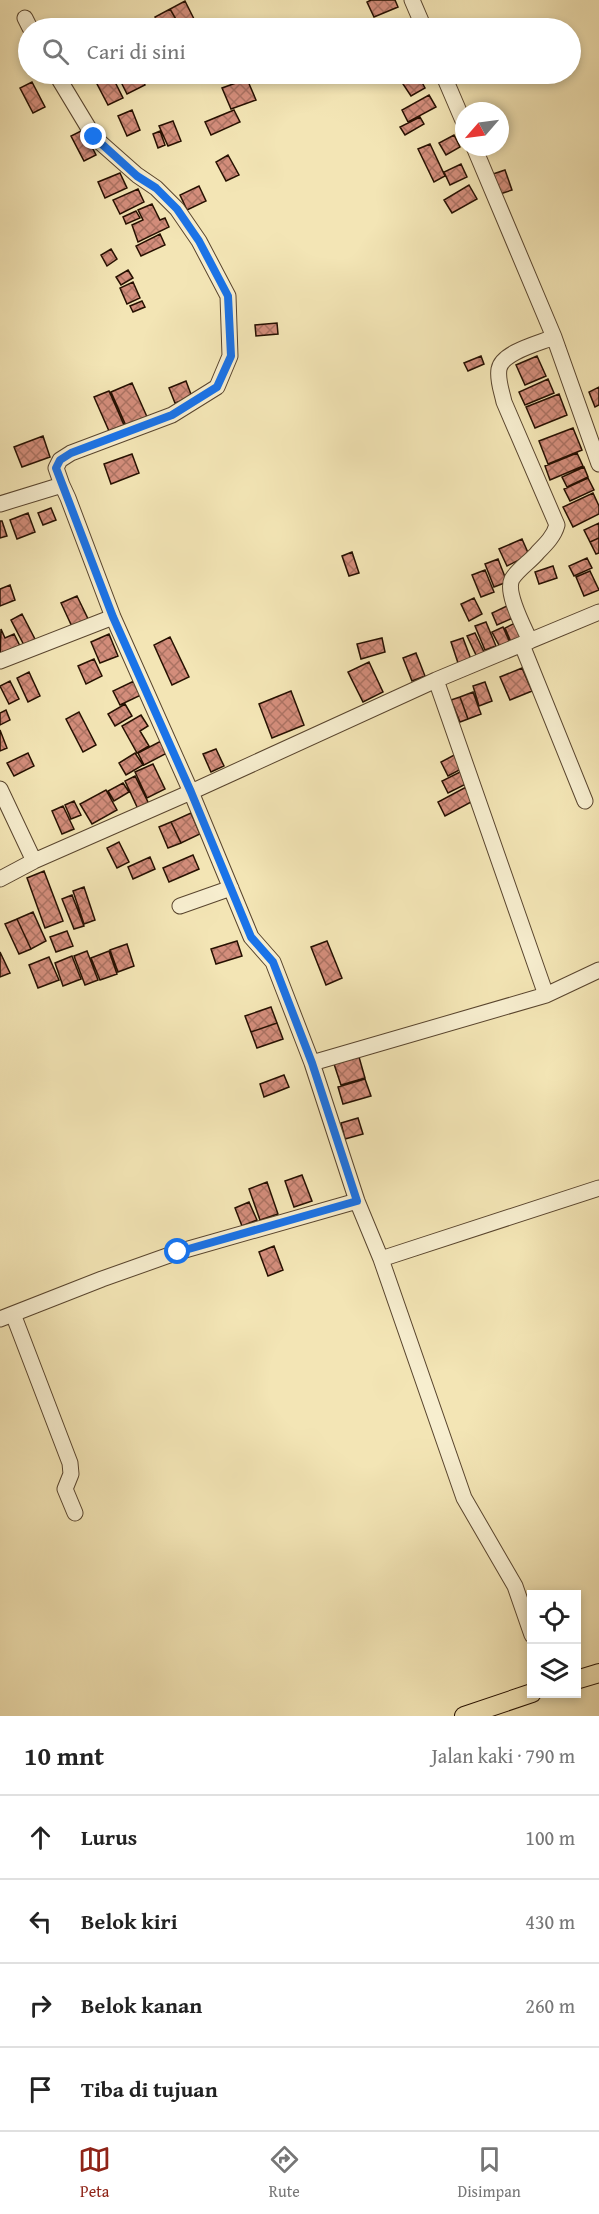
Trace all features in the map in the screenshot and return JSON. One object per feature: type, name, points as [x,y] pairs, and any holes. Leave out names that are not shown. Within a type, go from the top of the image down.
[{"type":"main road","points":[[581,1678],[599,1673]]},
{"type":"main road","points":[[464,1716],[527,1694]]},
{"type":"street","points":[[412,0],[420,18]]},
{"type":"street","points":[[62,84],[94,137],[137,176],[156,188],[177,209],[199,241],[228,296],[231,356],[217,387],[172,415],[71,453],[60,460],[56,468],[113,617],[191,792],[251,937],[273,962],[312,1063],[357,1201],[381,1259],[465,1498],[515,1586],[527,1623]]},
{"type":"street","points":[[447,84],[455,102]]},
{"type":"street","points":[[478,156],[555,337],[599,464]]},
{"type":"street","points":[[555,337],[506,357],[499,369],[504,402],[557,525],[555,532],[545,544],[511,580],[510,589],[526,643],[585,801]]},
{"type":"street","points":[[0,504],[62,485]]},
{"type":"street","points":[[0,879],[33,861],[436,680],[599,612]]},
{"type":"street","points":[[0,662],[113,617]]},
{"type":"street","points":[[436,680],[546,995]]},
{"type":"street","points":[[0,789],[33,861]]},
{"type":"street","points":[[180,906],[231,888]]},
{"type":"street","points":[[312,1063],[546,995],[599,970]]},
{"type":"street","points":[[381,1259],[599,1188]]},
{"type":"street","points":[[75,1513],[65,1489],[71,1474],[70,1463],[7,1317],[178,1252],[357,1201]]},
{"type":"building","points":[[395,0],[398,7],[374,17],[367,2]]},
{"type":"building","points":[[185,1],[194,18],[175,18],[170,9]]},
{"type":"building","points":[[170,9],[175,18],[156,18]]},
{"type":"building","points":[[33,84],[45,107],[33,113],[20,88]]},
{"type":"building","points":[[97,84],[116,84],[123,98],[108,105]]},
{"type":"building","points":[[122,84],[145,85],[127,94]]},
{"type":"building","points":[[233,84],[249,84],[256,100],[231,109],[222,88]]},
{"type":"building","points":[[403,84],[423,84],[425,88],[411,96]]},
{"type":"building","points":[[429,95],[436,107],[408,122],[402,110]]},
{"type":"building","points":[[132,110],[140,130],[127,136],[118,116]]},
{"type":"building","points":[[234,110],[240,122],[211,135],[205,122]]},
{"type":"building","points":[[420,117],[424,124],[405,135],[400,127]]},
{"type":"building","points":[[173,121],[181,141],[168,146],[159,126]]},
{"type":"building","points":[[83,130],[96,155],[84,161],[71,136]]},
{"type":"building","points":[[160,131],[165,145],[158,148],[153,134]]},
{"type":"building","points":[[454,135],[455,150],[446,155],[439,143]]},
{"type":"building","points":[[430,144],[445,176],[434,182],[418,149]]},
{"type":"building","points":[[228,155],[239,175],[226,181],[216,162]]},
{"type":"building","points":[[461,164],[467,177],[450,185],[444,172]]},
{"type":"building","points":[[505,170],[512,190],[500,194],[493,174]]},
{"type":"building","points":[[120,173],[127,188],[105,198],[98,182]]},
{"type":"building","points":[[469,185],[477,199],[452,213],[444,200]]},
{"type":"building","points":[[199,186],[206,201],[187,210],[180,195]]},
{"type":"building","points":[[138,189],[144,202],[120,214],[113,200]]},
{"type":"building","points":[[152,204],[160,220],[165,218],[169,227],[138,242],[132,225],[143,220],[138,210]]},
{"type":"building","points":[[136,211],[140,218],[126,224],[123,217]]},
{"type":"building","points":[[160,234],[165,245],[141,256],[136,246]]},
{"type":"building","points":[[111,249],[117,259],[107,266],[101,255]]},
{"type":"building","points":[[128,270],[133,278],[121,285],[116,277]]},
{"type":"building","points":[[133,282],[140,298],[127,304],[120,288]]},
{"type":"building","points":[[142,301],[145,307],[133,312],[130,306]]},
{"type":"building","points":[[277,323],[278,334],[256,336],[255,325]]},
{"type":"building","points":[[481,356],[484,364],[468,371],[464,363]]},
{"type":"building","points":[[537,356],[546,376],[525,385],[516,365]]},
{"type":"building","points":[[548,379],[554,393],[525,405],[519,392]]},
{"type":"building","points":[[186,381],[192,397],[175,403],[169,388]]},
{"type":"building","points":[[132,383],[148,419],[127,428],[111,392]]},
{"type":"building","points":[[599,387],[599,405],[595,407],[589,392]]},
{"type":"building","points":[[109,391],[124,425],[109,431],[94,397]]},
{"type":"building","points":[[559,394],[567,415],[535,428],[526,407]]},
{"type":"building","points":[[573,428],[582,450],[548,464],[539,441]]},
{"type":"building","points":[[43,436],[50,457],[22,467],[14,447]]},
{"type":"building","points":[[577,453],[583,466],[550,480],[545,466]]},
{"type":"building","points":[[132,454],[139,473],[111,484],[104,464]]},
{"type":"building","points":[[584,467],[588,477],[567,487],[562,477]]},
{"type":"building","points":[[588,478],[594,490],[570,501],[564,489]]},
{"type":"building","points":[[593,493],[599,506],[599,514],[573,527],[563,507]]},
{"type":"building","points":[[51,508],[56,520],[43,525],[38,513]]},
{"type":"building","points":[[28,513],[35,532],[17,539],[10,520]]},
{"type":"building","points":[[0,521],[2,521],[7,536],[0,538]]},
{"type":"building","points":[[599,523],[599,538],[590,542],[584,530]]},
{"type":"building","points":[[599,538],[599,553],[596,554],[590,542]]},
{"type":"building","points":[[522,539],[529,555],[507,566],[499,549]]},
{"type":"building","points":[[352,552],[359,573],[349,576],[342,556]]},
{"type":"building","points":[[587,558],[592,568],[574,576],[569,566]]},
{"type":"building","points":[[498,559],[507,582],[494,587],[485,564]]},
{"type":"building","points":[[553,566],[557,578],[539,584],[535,572]]},
{"type":"building","points":[[485,570],[494,592],[481,597],[472,575]]},
{"type":"building","points":[[590,571],[599,590],[584,596],[576,577]]},
{"type":"building","points":[[10,585],[15,600],[0,606],[0,589]]},
{"type":"building","points":[[77,596],[90,623],[74,631],[61,603]]},
{"type":"building","points":[[474,598],[482,614],[469,621],[461,604]]},
{"type":"building","points":[[509,605],[515,617],[497,625],[492,613]]},
{"type":"building","points":[[22,614],[37,643],[26,649],[11,620]]},
{"type":"building","points":[[486,622],[496,646],[485,650],[475,626]]},
{"type":"building","points":[[515,623],[522,637],[511,642],[505,628]]},
{"type":"building","points":[[503,627],[510,643],[500,647],[492,632]]},
{"type":"building","points":[[1,629],[5,638],[14,634],[21,648],[0,659]]},
{"type":"building","points":[[475,633],[485,654],[477,657],[467,636]]},
{"type":"building","points":[[109,634],[118,656],[100,663],[91,642]]},
{"type":"building","points":[[170,637],[189,677],[172,685],[154,645]]},
{"type":"building","points":[[382,638],[385,652],[361,659],[357,644]]},
{"type":"building","points":[[463,638],[472,662],[459,666],[451,642]]},
{"type":"building","points":[[416,653],[425,676],[412,681],[403,658]]},
{"type":"building","points":[[94,659],[102,676],[86,684],[78,666]]},
{"type":"building","points":[[369,662],[383,692],[363,702],[348,672]]},
{"type":"building","points":[[522,668],[532,691],[510,700],[500,677]]},
{"type":"building","points":[[29,672],[40,696],[28,702],[17,678]]},
{"type":"building","points":[[10,681],[19,699],[9,704],[0,686]]},
{"type":"building","points":[[134,681],[141,695],[120,705],[113,691]]},
{"type":"building","points":[[485,682],[492,701],[479,706],[473,686]]},
{"type":"building","points":[[291,691],[304,725],[272,738],[259,704]]},
{"type":"building","points":[[473,692],[481,714],[468,719],[460,697]]},
{"type":"building","points":[[460,697],[468,719],[460,722],[451,700]]},
{"type":"building","points":[[125,704],[132,716],[115,726],[108,714]]},
{"type":"building","points":[[6,710],[10,720],[0,725],[0,713]]},
{"type":"building","points":[[79,712],[96,745],[83,752],[66,719]]},
{"type":"building","points":[[141,715],[148,726],[140,731],[149,746],[137,753],[122,726]]},
{"type":"building","points":[[0,730],[7,748],[0,751]]},
{"type":"building","points":[[161,741],[167,753],[144,765],[138,753]]},
{"type":"building","points":[[216,749],[224,766],[211,772],[203,754]]},
{"type":"building","points":[[28,753],[34,766],[14,776],[7,763]]},
{"type":"building","points":[[135,753],[143,765],[126,775],[119,763]]},
{"type":"building","points":[[458,753],[465,767],[448,776],[441,762]]},
{"type":"building","points":[[153,764],[165,789],[147,798],[135,772]]},
{"type":"building","points":[[462,771],[468,783],[448,793],[442,781]]},
{"type":"building","points":[[135,776],[149,804],[138,809],[125,781]]},
{"type":"building","points":[[123,783],[129,792],[114,801],[108,791]]},
{"type":"building","points":[[468,786],[475,800],[445,816],[438,802]]},
{"type":"building","points":[[106,790],[117,810],[92,824],[80,804]]},
{"type":"building","points":[[74,801],[81,815],[71,819],[65,805]]},
{"type":"building","points":[[63,806],[74,829],[62,834],[52,811]]},
{"type":"building","points":[[191,813],[200,834],[181,843],[171,822]]},
{"type":"building","points":[[171,822],[181,843],[168,848],[159,827]]},
{"type":"building","points":[[119,842],[129,862],[117,868],[107,848]]},
{"type":"building","points":[[193,855],[199,869],[169,882],[163,868]]},
{"type":"building","points":[[150,857],[155,869],[133,879],[128,867]]},
{"type":"building","points":[[44,871],[63,921],[45,928],[27,878]]},
{"type":"building","points":[[84,887],[95,920],[84,924],[73,891]]},
{"type":"building","points":[[72,895],[84,926],[74,929],[62,899]]},
{"type":"building","points":[[33,912],[46,941],[31,949],[17,919]]},
{"type":"building","points":[[17,919],[31,949],[19,954],[5,924]]},
{"type":"building","points":[[67,931],[73,946],[56,952],[50,937]]},
{"type":"building","points":[[237,941],[242,956],[216,964],[211,949]]},
{"type":"building","points":[[327,941],[342,978],[326,985],[311,947]]},
{"type":"building","points":[[127,944],[134,966],[118,972],[110,950]]},
{"type":"building","points":[[87,951],[98,980],[85,985],[74,956]]},
{"type":"building","points":[[109,951],[117,974],[100,980],[91,958]]},
{"type":"building","points":[[0,952],[10,973],[0,977]]},
{"type":"building","points":[[72,956],[81,979],[63,986],[55,963]]},
{"type":"building","points":[[49,957],[59,980],[38,988],[29,965]]},
{"type":"building","points":[[271,1007],[277,1023],[251,1032],[245,1016]]},
{"type":"building","points":[[277,1023],[283,1039],[257,1048],[251,1032]]},
{"type":"building","points":[[359,1057],[365,1078],[341,1085],[334,1064]]},
{"type":"building","points":[[284,1075],[289,1087],[264,1097],[260,1084]]},
{"type":"building","points":[[365,1079],[371,1096],[343,1104],[338,1087]]},
{"type":"building","points":[[358,1118],[363,1134],[345,1139],[341,1123]]},
{"type":"building","points":[[302,1175],[312,1201],[294,1207],[285,1181]]},
{"type":"building","points":[[267,1182],[278,1214],[260,1220],[249,1189]]},
{"type":"building","points":[[249,1202],[257,1220],[242,1226],[235,1208]]},
{"type":"building","points":[[274,1246],[283,1270],[268,1276],[259,1252]]},
{"type":"route","points":[[94,137],[137,176],[156,188],[177,209],[199,241],[228,296],[231,356],[217,387],[172,415],[71,453],[60,460],[56,468],[113,617],[191,792],[251,937],[273,962],[312,1063],[357,1201],[178,1252]]}]
